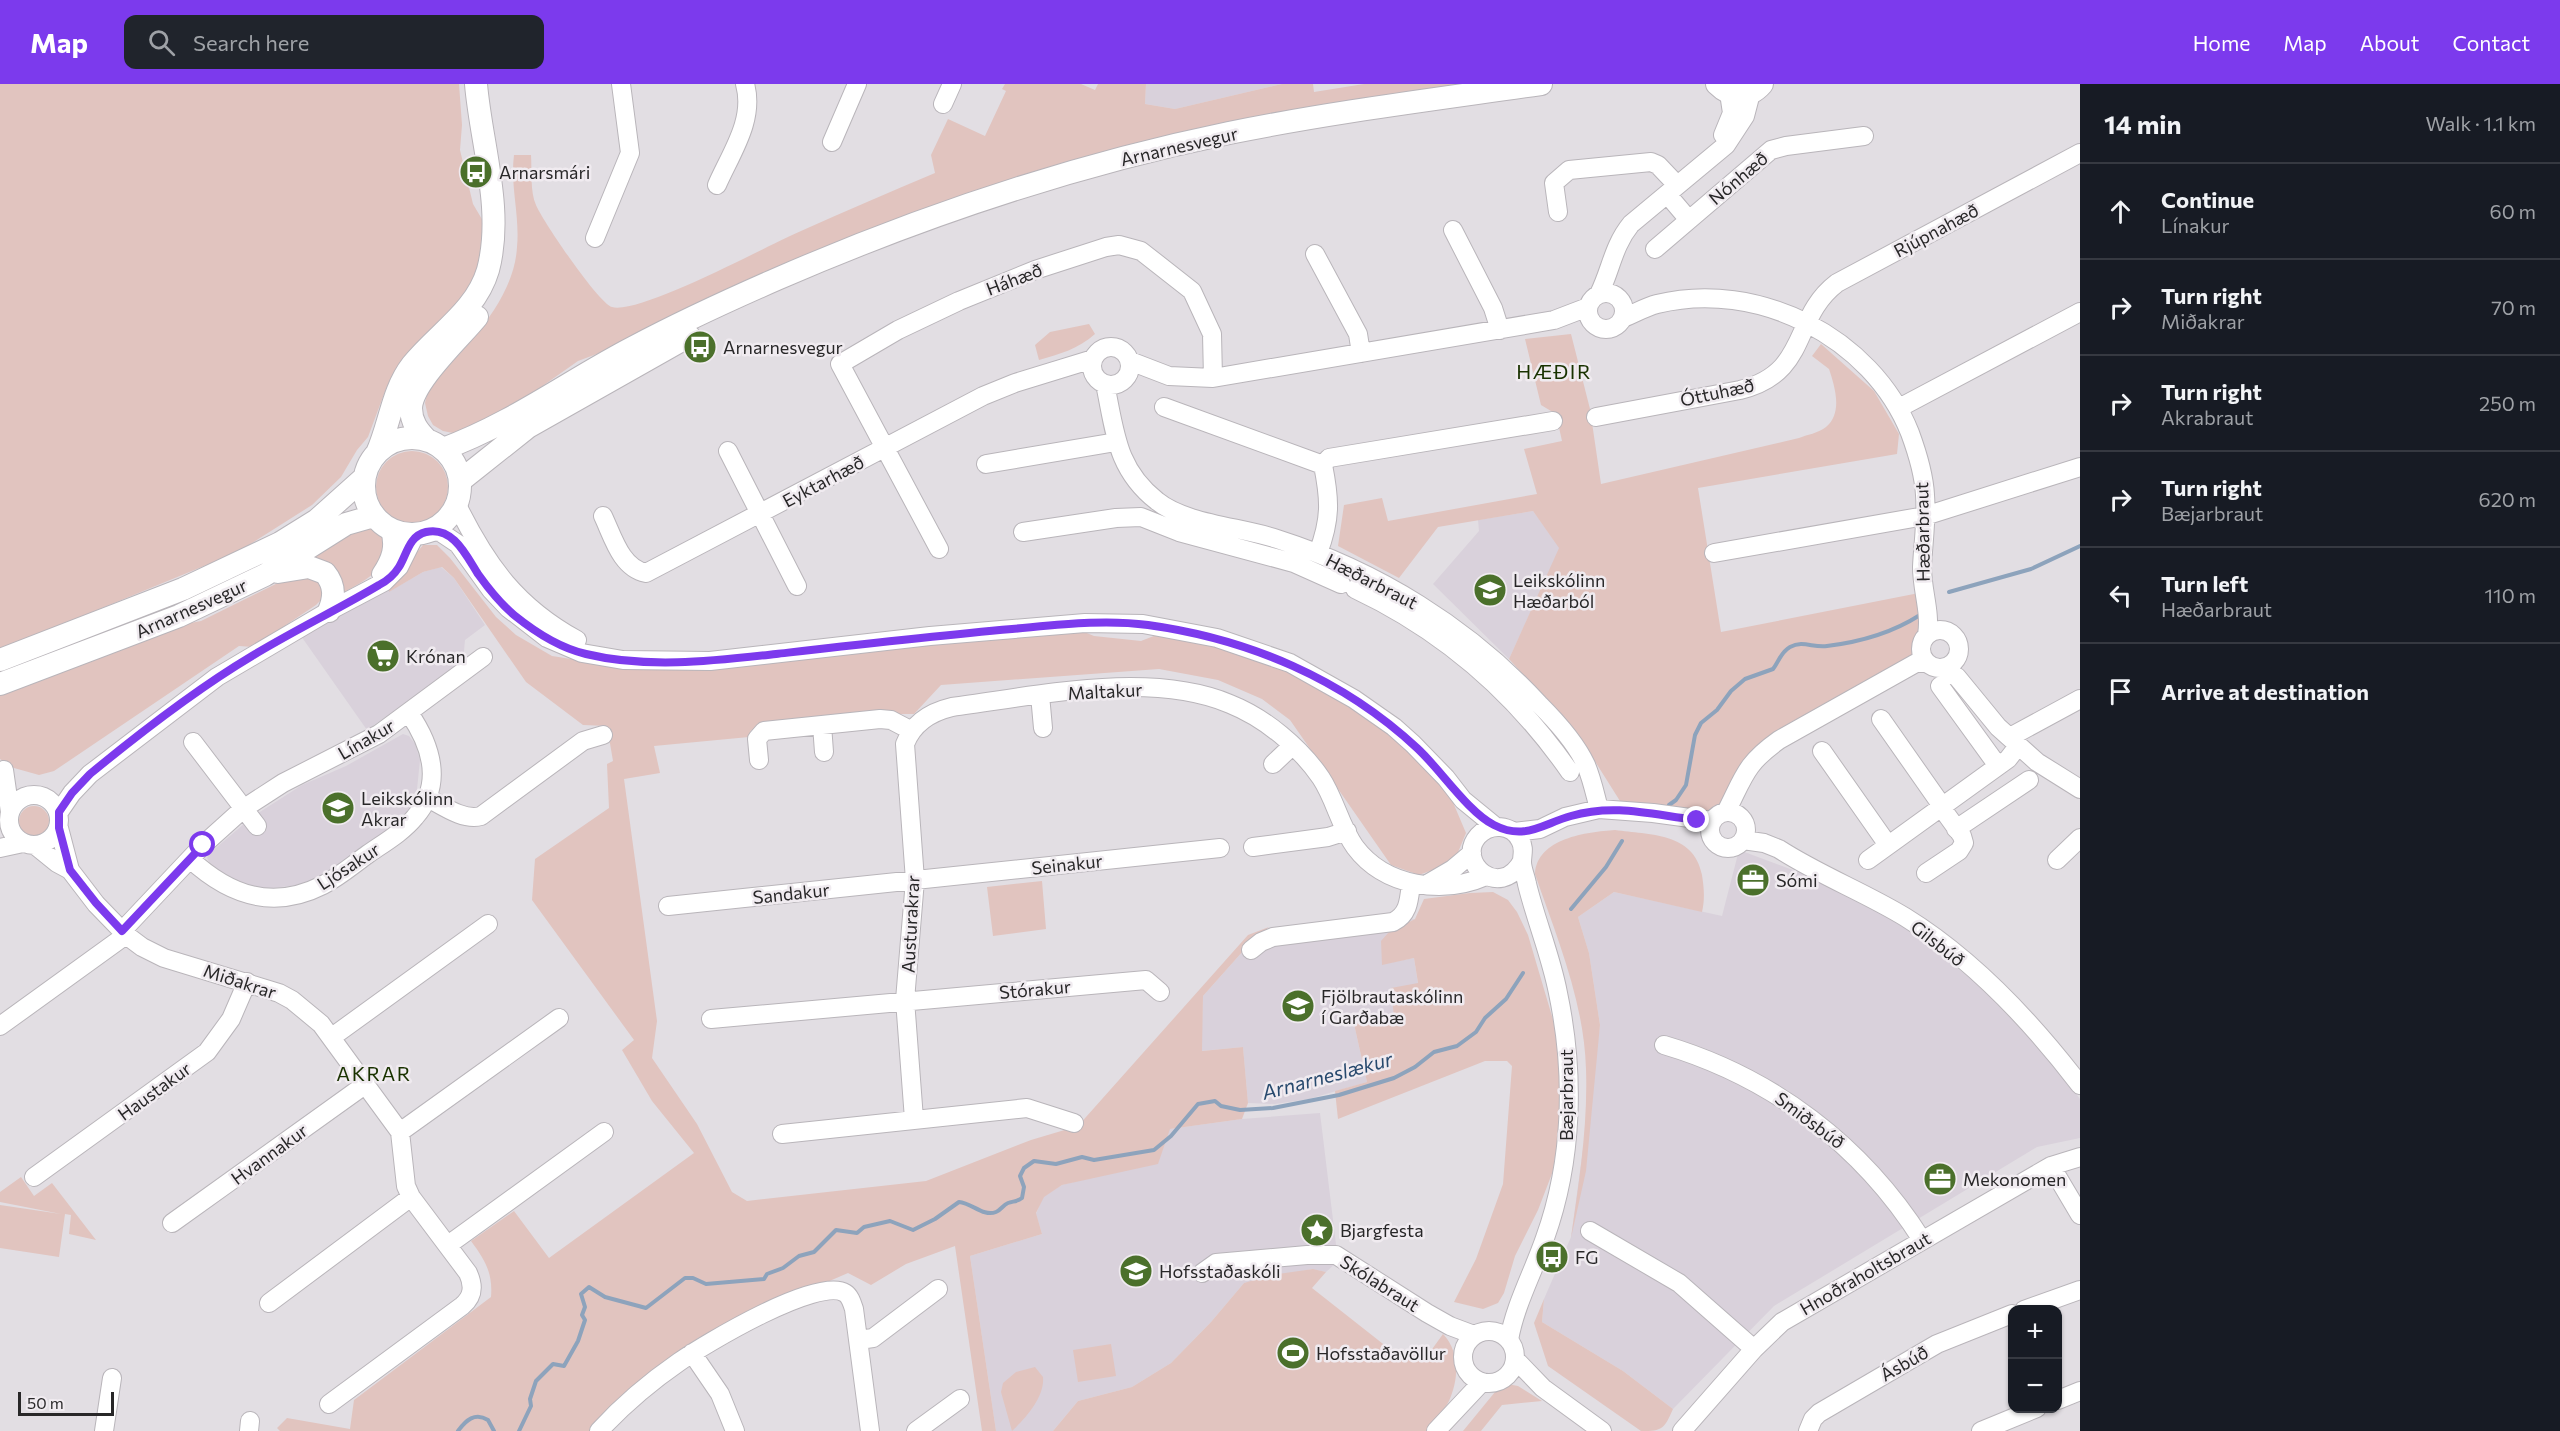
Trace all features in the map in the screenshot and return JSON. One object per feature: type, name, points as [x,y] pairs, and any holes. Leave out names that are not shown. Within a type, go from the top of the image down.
[{"type":"main road","points":[[377,453],[400,384],[412,365],[461,315],[480,290],[488,270],[494,220],[476,84]]},
{"type":"main road","points":[[424,533],[441,525],[457,505],[460,481],[455,464],[417,430],[411,406],[430,370],[481,312],[497,285],[508,249],[508,228],[490,84]]},
{"type":"main road","name":"Arnarnesvegur","points":[[0,660],[183,589],[261,552],[317,520],[364,478],[377,453],[387,445],[400,439],[414,438],[435,445],[483,434],[634,347],[758,288],[1006,192],[1075,171],[1228,133],[1541,84]]},
{"type":"main road","name":"Arnarnesvegur","points":[[460,481],[528,427],[563,405],[668,347],[784,288],[830,259]]},
{"type":"main road","points":[[364,478],[367,504],[382,523]]},
{"type":"main road","name":"Arnarnesvegur","points":[[0,684],[179,616],[265,575],[346,524],[382,523],[404,534],[424,533]]},
{"type":"main road","points":[[265,575],[309,567],[322,571],[328,576],[333,590],[329,611]]},
{"type":"street","points":[[595,238],[630,153],[621,84]]},
{"type":"street","points":[[717,185],[747,118],[749,101],[745,84]]},
{"type":"street","points":[[832,141],[857,84]]},
{"type":"street","points":[[943,104],[952,84]]},
{"type":"street","name":"Nónhæð","points":[[1606,302],[1609,265],[1623,234],[1709,157],[1729,122],[1732,112],[1749,87]]},
{"type":"street","name":"Nónhæð","points":[[1655,249],[1771,150],[1864,136]]},
{"type":"street","name":"Rjúpnahæð","points":[[1808,323],[1821,298],[1836,283],[2080,153]]},
{"type":"street","points":[[1558,212],[1554,183],[1569,170],[1651,162],[1658,165],[1689,220]]},
{"type":"street","points":[[1453,230],[1493,308],[1500,330]]},
{"type":"street","name":"Háhæð","points":[[886,447],[840,363],[898,330],[959,301],[1035,270],[1106,247],[1119,245],[1141,251],[1192,291],[1212,334],[1213,378]]},
{"type":"street","points":[[1315,254],[1358,334],[1361,353]]},
{"type":"street","name":"Hæðarbraut","points":[[1599,809],[1586,764],[1567,738],[1522,685],[1479,658],[1441,618],[1380,581],[1318,553],[1255,532],[1213,532],[1158,502],[1132,476],[1116,442],[1111,415],[1111,372],[1157,372],[1169,376],[1213,378],[1554,320],[1606,302],[1654,305],[1688,299],[1741,301],[1808,323],[1839,343],[1865,365],[1899,408],[1920,466],[1926,496],[1923,590],[1932,628]]},
{"type":"street","points":[[1899,408],[2080,312]]},
{"type":"street","name":"Óttuhæð","points":[[1596,417],[1740,390],[1762,383],[1779,372],[1790,359],[1808,323]]},
{"type":"street","name":"Eyktarhæð","points":[[603,516],[625,560],[632,567],[646,573],[983,396],[1069,365],[1111,372]]},
{"type":"street","points":[[1164,407],[1323,465]]},
{"type":"street","points":[[1318,553],[1326,532],[1329,510],[1323,465],[1329,458],[1553,421]]},
{"type":"street","points":[[986,464],[1116,442]]},
{"type":"street","points":[[886,447],[939,549]]},
{"type":"street","points":[[728,451],[797,585]]},
{"type":"street","points":[[1714,553],[1925,516],[2080,467]]},
{"type":"street","points":[[457,505],[485,555],[521,602],[587,646],[622,660]]},
{"type":"street","points":[[1023,532],[1134,517],[1150,519],[1179,532],[1213,532],[1294,563],[1415,621],[1479,658],[1570,772]]},
{"type":"street","points":[[370,590],[391,558],[393,546],[382,523]]},
{"type":"street","points":[[0,848],[50,840],[55,813],[90,774],[217,677],[392,576],[424,533],[440,532],[458,543],[491,590],[508,608],[547,638],[582,653],[622,660],[710,661],[930,636],[1066,624],[1118,623],[1168,628],[1243,646],[1290,663],[1313,675],[1354,699],[1394,727],[1430,760],[1463,800],[1520,846]]},
{"type":"street","points":[[1494,877],[1509,877],[1517,869],[1520,846],[1540,829],[1565,817],[1599,809],[1653,813],[1729,825],[1739,787],[1748,767],[1759,754],[1779,740],[1936,668],[1959,652],[1957,641],[1949,633],[1932,628],[1922,644],[1936,668],[2012,791]]},
{"type":"street","name":"Línakur","points":[[1,1022],[124,933],[190,859],[243,809],[293,777],[361,745],[409,713],[483,657]]},
{"type":"street","points":[[1936,668],[2037,762],[2080,789]]},
{"type":"street","name":"Maltakur","points":[[912,731],[926,717],[943,709],[1040,695],[1147,688],[1186,692],[1233,705],[1259,720],[1292,746],[1320,777],[1334,799],[1355,847],[1379,871],[1394,879],[1419,884],[1469,884],[1494,877]]},
{"type":"street","points":[[1040,695],[1043,728]]},
{"type":"street","points":[[1868,860],[2008,759],[2014,741],[2080,699]]},
{"type":"street","name":"Ljósakur","points":[[190,859],[224,886],[246,895],[277,898],[301,894],[324,885],[401,830],[415,818],[428,798],[432,776],[431,756],[424,737],[409,713]]},
{"type":"street","points":[[759,760],[757,743],[762,733],[880,719],[891,720],[912,731]]},
{"type":"street","points":[[1881,719],[1963,838],[1963,846],[1926,873]]},
{"type":"street","points":[[822,725],[824,752]]},
{"type":"street","name":"Austurakrar","points":[[912,731],[905,744],[915,880],[905,1000],[914,1119]]},
{"type":"street","points":[[428,798],[466,816],[474,818],[481,816],[583,741],[603,735]]},
{"type":"street","points":[[193,742],[257,826]]},
{"type":"street","points":[[1273,764],[1292,746]]},
{"type":"street","points":[[1822,751],[1888,845]]},
{"type":"street","points":[[2,767],[27,796]]},
{"type":"street","points":[[2,767],[6,824],[12,833],[30,845]]},
{"type":"street","points":[[1956,829],[2028,780]]},
{"type":"street","points":[[6,824],[20,799],[27,796],[34,795],[55,813]]},
{"type":"street","points":[[1463,800],[1474,845],[1474,864],[1533,907]]},
{"type":"street","name":"Miðakrar","points":[[55,813],[70,870]]},
{"type":"street","name":"Gilsbúð","points":[[1729,825],[1906,918],[1955,954],[2017,1010],[2080,1084]]},
{"type":"street","points":[[1251,950],[1261,942],[1273,937],[1393,922],[1400,919],[1407,910],[1419,884],[1453,869],[1485,830],[1496,827]]},
{"type":"street","points":[[1252,847],[1328,837],[1347,831]]},
{"type":"street","points":[[2057,860],[2080,838]]},
{"type":"street","name":"Miðakrar","points":[[30,845],[70,870],[124,933],[164,958],[248,982],[292,1000],[315,1018],[332,1037],[400,1132],[406,1186],[411,1197],[472,1280],[471,1294],[466,1303],[329,1404]]},
{"type":"street","name":"Bæjarbraut","points":[[1515,1359],[1514,1350],[1502,1336],[1528,1284],[1557,1201],[1569,1123],[1569,1082],[1563,1019],[1555,977],[1533,907],[1520,846]]},
{"type":"street","name":"Seinakur","points":[[915,880],[1220,848]]},
{"type":"street","name":"Sandakur","points":[[668,906],[915,880]]},
{"type":"street","points":[[332,1037],[488,924]]},
{"type":"street","name":"Stórakur","points":[[711,1019],[1146,980],[1160,992]]},
{"type":"street","name":"Haustakur","points":[[34,1177],[207,1052],[231,1019],[248,982]]},
{"type":"street","points":[[400,1132],[559,1018]]},
{"type":"street","name":"Smiðsbúð","points":[[1664,1045],[1702,1057],[1750,1079],[1819,1124],[1876,1177],[1922,1240]]},
{"type":"street","name":"Hvannakur","points":[[172,1223],[366,1084]]},
{"type":"street","points":[[782,1134],[1027,1108],[1074,1123]]},
{"type":"street","points":[[448,1245],[604,1132]]},
{"type":"street","name":"Hnoðraholtsbraut","points":[[1682,1431],[1754,1349],[1782,1322],[2051,1166],[2080,1157]]},
{"type":"street","points":[[2051,1166],[2080,1215]]},
{"type":"street","points":[[269,1303],[411,1197]]},
{"type":"street","points":[[1590,1231],[1678,1282],[1754,1349]]},
{"type":"street","name":"Skólabraut","points":[[1202,1273],[1216,1263],[1306,1255],[1336,1255],[1469,1341]]},
{"type":"street","points":[[599,1431],[634,1396],[713,1340],[771,1310],[829,1289],[849,1296],[858,1322],[870,1431]]},
{"type":"street","points":[[860,1340],[873,1338],[938,1289]]},
{"type":"street","points":[[2038,1305],[2080,1290]]},
{"type":"street","name":"Ásbúð","points":[[1808,1431],[1813,1419],[1819,1413],[1926,1350],[2008,1316]]},
{"type":"street","points":[[1502,1336],[1488,1331],[1469,1341],[1463,1363],[1475,1377],[1490,1383],[1503,1379],[1543,1388]]},
{"type":"street","points":[[692,1353],[720,1394],[735,1431]]},
{"type":"street","points":[[1503,1379],[1512,1369],[1515,1359],[1543,1388],[1602,1431]]},
{"type":"street","points":[[1436,1431],[1475,1377]]},
{"type":"street","points":[[104,1431],[112,1378]]},
{"type":"street","points":[[2062,1398],[2080,1391]]},
{"type":"street","points":[[916,1431],[960,1399]]},
{"type":"street","points":[[1982,1431],[2025,1413]]},
{"type":"shaded area","points":[[0,84],[459,84],[462,125],[460,150],[473,204],[483,221],[480,271],[466,301],[387,386],[368,437],[357,450],[341,477],[312,505],[238,552],[0,650]]},
{"type":"shaded area","points":[[1005,84],[1081,84],[1095,90],[1098,84],[1146,84],[1145,104],[1175,109],[1282,84],[1313,84],[1314,92],[1364,84],[1501,84],[1146,148],[578,361],[534,392],[470,430],[458,434],[443,431],[433,425],[425,403],[428,390],[484,324],[496,306],[514,268],[518,235],[513,178],[514,155],[531,155],[532,187],[540,214],[595,292],[612,307],[627,307],[705,277],[801,231],[935,173],[931,155],[948,119],[985,136],[1006,91],[1002,89]]},
{"type":"shaded area","points":[[1146,84],[1282,84],[1175,109],[1145,104]]},
{"type":"shaded area","points":[[1089,324],[1095,334],[1089,339],[1054,356],[1039,360],[1035,345],[1050,332]]},
{"type":"shaded area","points":[[1571,334],[1590,409],[1601,484],[1799,438],[1823,429],[1834,415],[1836,400],[1829,369],[1812,356],[1821,344],[1874,391],[1899,434],[1897,454],[1698,488],[1721,632],[1919,593],[1917,655],[1774,738],[1721,813],[1620,801],[1579,736],[1509,659],[1559,548],[1533,511],[1438,527],[1399,578],[1338,546],[1344,505],[1382,498],[1388,521],[1537,494],[1524,449],[1562,441],[1556,414],[1541,405],[1525,339]]},
{"type":"shaded area","points":[[412,451],[432,457],[442,467],[448,487],[442,507],[432,517],[412,523],[392,517],[382,507],[376,487],[382,467],[392,457]]},
{"type":"shaded area","name":"Leikskólinn Hæðarból","points":[[1533,511],[1560,548],[1509,659],[1433,584],[1479,531],[1478,520]]},
{"type":"shaded area","points":[[365,527],[378,531],[387,541],[381,562],[366,579],[341,594],[315,558],[316,554],[339,538]]},
{"type":"shaded area","points":[[423,545],[437,545],[450,558],[496,617],[516,635],[552,656],[622,667],[1082,631],[1094,636],[1141,641],[1164,632],[1283,665],[1354,704],[1421,761],[1452,800],[1466,833],[1454,862],[1419,875],[1391,865],[1290,720],[1262,699],[1218,680],[1159,669],[941,685],[914,714],[861,714],[751,730],[749,737],[654,746],[660,773],[624,779],[657,1021],[652,1058],[697,1124],[732,1192],[747,1201],[926,1181],[1031,1140],[1078,1126],[1248,935],[1269,927],[1252,941],[1203,996],[1202,1051],[1243,1047],[1248,1103],[1242,1119],[1170,1129],[1158,1164],[1062,1185],[1044,1197],[1036,1213],[1042,1234],[970,1256],[996,1431],[982,1431],[955,1246],[906,1264],[871,1285],[848,1273],[698,1338],[592,1431],[280,1431],[277,1428],[287,1418],[350,1429],[354,1400],[491,1297],[491,1281],[487,1267],[471,1241],[514,1211],[549,1258],[694,1153],[652,1101],[622,1050],[634,1040],[532,900],[535,859],[609,808],[607,764],[613,761],[607,726],[583,725],[526,682],[454,578],[442,567],[423,572],[389,592],[389,587]]},
{"type":"shaded area","points":[[441,567],[454,578],[485,625],[465,640],[463,662],[367,730],[301,636],[389,587],[390,591],[423,572]]},
{"type":"shaded area","points":[[294,575],[318,575],[324,597],[316,605],[253,647],[239,646],[54,771],[39,775],[14,768],[0,759],[0,693],[180,625],[201,621]]},
{"type":"shaded area","name":"Leikskólinn Akrar","points":[[403,734],[409,736],[415,744],[420,760],[416,799],[400,821],[321,877],[297,885],[265,889],[246,887],[211,866],[207,858],[210,853],[252,817],[302,785],[346,766]]},
{"type":"shaded area","points":[[34,806],[45,810],[49,821],[45,832],[34,836],[23,832],[19,821],[23,810]]},
{"type":"shaded area","points":[[1615,830],[1668,838],[1680,843],[1690,851],[1702,875],[1704,903],[1702,912],[1614,892],[1578,917],[1589,953],[1600,1025],[1586,1171],[1571,1238],[1584,1132],[1586,1069],[1584,1044],[1575,994],[1535,874],[1544,852],[1554,845],[1578,835]]},
{"type":"shaded area","points":[[1739,850],[1823,881],[1884,912],[1996,998],[2045,1052],[2080,1099],[2080,1138],[2037,1147],[1774,1306],[1673,1409],[1623,1371],[1542,1322],[1544,1299],[1571,1237],[1600,1025],[1589,953],[1578,917],[1614,892],[1722,916]]},
{"type":"shaded area","points":[[1042,881],[1046,929],[993,936],[987,887]]},
{"type":"shaded area","points":[[1493,892],[1508,900],[1517,912],[1528,935],[1554,1023],[1561,1062],[1561,1115],[1553,1171],[1538,1210],[1515,1256],[1504,1293],[1498,1303],[1483,1309],[1454,1302],[1476,1259],[1503,1184],[1512,1066],[1507,1061],[1485,1061],[1338,1119],[1335,1091],[1367,1082],[1354,1024],[1394,1017],[1391,988],[1418,983],[1414,958],[1382,965],[1381,941],[1389,932],[1415,919],[1424,899]]},
{"type":"shaded area","name":"Fjölbrautaskólinn í Garðabæ","points":[[1415,919],[1389,932],[1382,964],[1414,958],[1418,984],[1394,1017],[1354,1024],[1367,1082],[1309,1099],[1275,1104],[1248,1103],[1243,1047],[1201,1051],[1203,996],[1252,941],[1349,924]]},
{"type":"shaded area","name":"Hofsstaðaskóli","points":[[1320,1113],[1338,1261],[1326,1272],[1312,1269],[1244,1283],[1211,1322],[1171,1363],[1132,1387],[1078,1401],[1053,1431],[996,1431],[970,1256],[1042,1234],[1036,1214],[1043,1197],[1062,1185],[1093,1177],[1169,1129],[1242,1119]]},
{"type":"shaded area","points":[[21,1177],[34,1196],[52,1183],[96,1240],[69,1234],[71,1215],[65,1214],[59,1257],[0,1248],[0,1205],[61,1214],[0,1202],[0,1192]]},
{"type":"shaded area","points":[[1313,1269],[1326,1272],[1312,1288],[1406,1362],[1419,1346],[1430,1352],[1443,1334],[1449,1341],[1455,1357],[1455,1384],[1447,1405],[1426,1431],[1053,1431],[1078,1401],[1132,1387],[1171,1363],[1211,1322],[1244,1283],[1271,1275]]},
{"type":"shaded area","points":[[1544,1299],[1542,1322],[1623,1371],[1673,1409],[1662,1428],[1641,1431],[1548,1366],[1534,1323]]},
{"type":"shaded area","points":[[1111,1344],[1116,1376],[1078,1382],[1073,1350]]},
{"type":"shaded area","points":[[1035,1367],[1043,1377],[1041,1392],[1028,1414],[1012,1431],[1001,1392],[1003,1383],[1016,1372]]},
{"type":"shaded area","points":[[1507,1384],[1518,1386],[1542,1401],[1502,1405],[1481,1431],[1463,1431],[1495,1392]]},
{"type":"waterway","name":"Arnarneslækur","points":[[1949,592],[2031,569],[2080,546]]},
{"type":"waterway","name":"Arnarneslækur","points":[[1669,805],[1676,800],[1686,785],[1695,735],[1701,723],[1717,710],[1731,691],[1745,679],[1773,669],[1784,651],[1795,645],[1827,646],[1852,642],[1887,632],[1920,615]]},
{"type":"waterway","name":"Arnarneslækur","points":[[1571,909],[1606,867],[1622,841]]},
{"type":"waterway","name":"Arnarneslækur","points":[[519,1431],[531,1406],[530,1399],[536,1381],[553,1364],[564,1366],[578,1341],[585,1320],[582,1315],[585,1307],[581,1294],[589,1287],[605,1297],[646,1308],[685,1278],[693,1278],[706,1284],[764,1279],[767,1274],[783,1268],[799,1256],[814,1252],[836,1230],[857,1233],[864,1227],[890,1221],[913,1230],[935,1219],[959,1202],[987,1213],[996,1212],[1006,1204],[1022,1198],[1024,1187],[1020,1176],[1024,1168],[1034,1161],[1056,1164],[1082,1157],[1094,1160],[1154,1150],[1171,1136],[1198,1104],[1215,1101],[1221,1106],[1240,1110],[1273,1108],[1339,1095],[1394,1078],[1415,1067],[1434,1052],[1457,1046],[1476,1032],[1485,1018],[1506,999],[1523,973]]},
{"type":"waterway","name":"Arnarneslækur","points":[[458,1431],[475,1417],[488,1420],[494,1431]]},
{"type":"place","name":"Arnarsmári","points":[[476,172]]},
{"type":"place","name":"Arnarnesvegur","points":[[700,347]]},
{"type":"place","name":"Leikskólinn Hæðarból","points":[[1490,590]]},
{"type":"place","name":"Krónan","points":[[383,656]]},
{"type":"place","name":"Leikskólinn Akrar","points":[[338,808]]},
{"type":"place","name":"Sómi","points":[[1753,880]]},
{"type":"place","name":"Fjölbrautaskólinn í Garðabæ","points":[[1298,1006]]},
{"type":"place","name":"Mekonomen","points":[[1940,1179]]},
{"type":"place","name":"Bjargfesta","points":[[1317,1230]]},
{"type":"place","name":"FG","points":[[1552,1257]]},
{"type":"place","name":"Hofsstaðaskóli","points":[[1136,1271]]},
{"type":"place","name":"Hofsstaðavöllur","points":[[1293,1353]]},
{"type":"district","name":"HÆÐIR","points":[[1554,371]]},
{"type":"district","name":"AKRAR","points":[[374,1073]]},
{"type":"route","points":[[203,845],[122,931],[70,870],[59,828],[59,812],[72,793],[90,774],[217,677],[392,576],[413,539],[418,534],[430,531],[440,532],[458,543],[491,590],[513,614],[547,638],[582,653],[622,660],[710,661],[930,636],[1066,624],[1143,624],[1243,646],[1290,663],[1313,675],[1354,699],[1394,727],[1430,760],[1463,800],[1496,827],[1504,827],[1514,832],[1540,829],[1565,817],[1599,809],[1653,813],[1697,820]]}]
